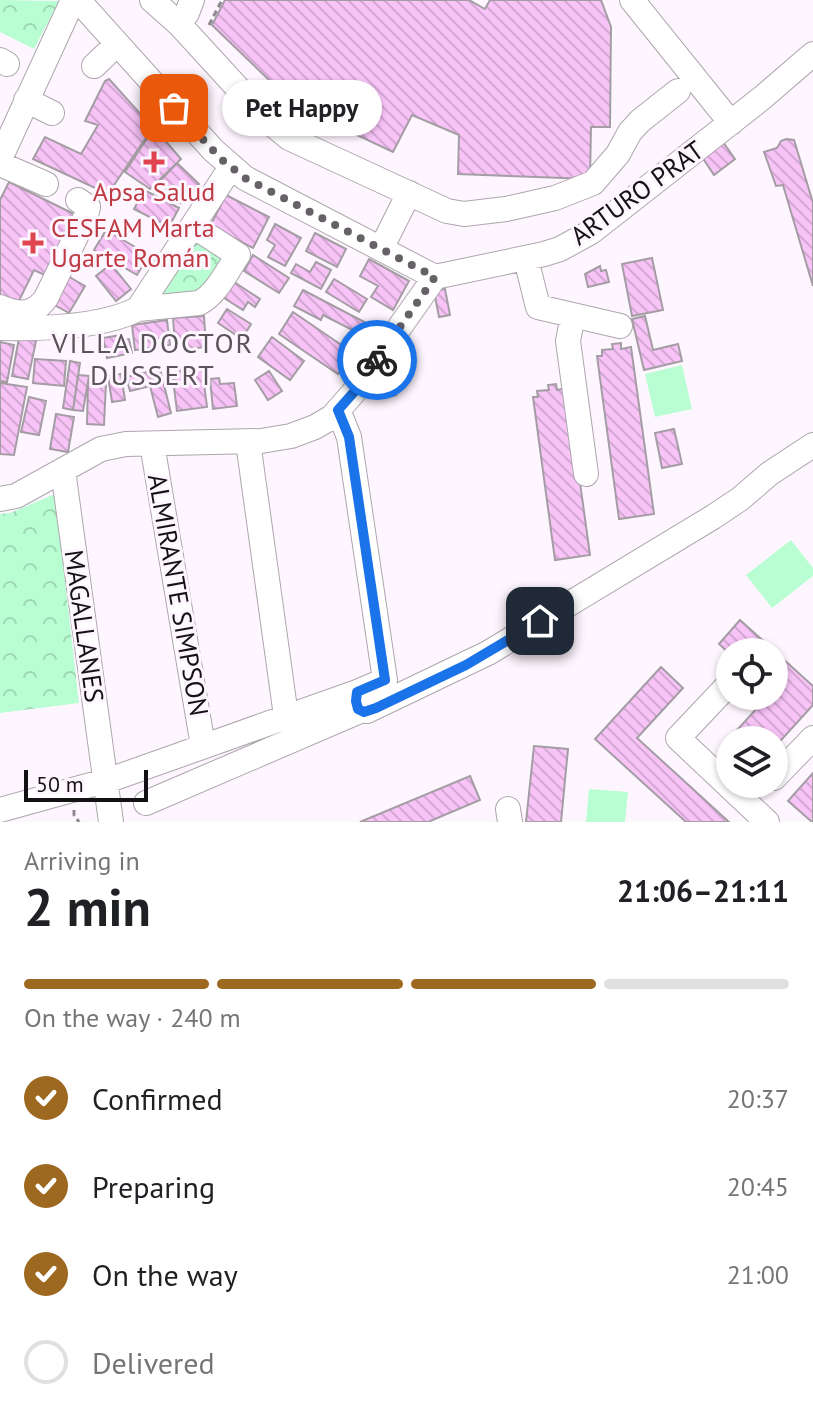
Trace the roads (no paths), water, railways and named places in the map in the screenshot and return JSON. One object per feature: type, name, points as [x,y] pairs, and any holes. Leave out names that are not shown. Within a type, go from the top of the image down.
[{"type":"street","points":[[0,499],[16,496],[107,447],[248,442],[306,432],[338,410],[363,380],[435,277],[245,178],[213,150],[75,0],[26,100],[0,162],[46,184]]},
{"type":"street","points":[[152,0],[179,24],[266,119],[289,138],[447,211],[464,214],[555,198],[593,183],[618,154],[640,121],[678,91]]},
{"type":"street","points":[[179,24],[192,0]]},
{"type":"street","points":[[632,0],[731,123]]},
{"type":"street","points":[[94,66],[117,44]]},
{"type":"street","name":"ARTURO PRAT","points":[[435,277],[526,259],[560,249],[591,232],[731,123],[813,54]]},
{"type":"street","points":[[26,100],[52,113]]},
{"type":"street","points":[[138,309],[231,167]]},
{"type":"street","points":[[381,249],[409,193]]},
{"type":"street","points":[[0,307],[29,313],[46,298],[86,216],[88,207],[78,200]]},
{"type":"street","points":[[0,328],[45,329],[112,319],[138,309],[204,301],[238,255],[193,226]]},
{"type":"street","points":[[526,259],[538,307],[620,326]]},
{"type":"street","points":[[573,315],[568,341],[586,474]]},
{"type":"street","points":[[146,803],[359,701],[385,680],[349,437],[338,410]]},
{"type":"street","points":[[248,442],[286,716]]},
{"type":"street","name":"ALMIRANTE SIMPSON","points":[[152,444],[203,746]]},
{"type":"street","points":[[359,701],[364,712],[376,708],[515,638],[713,517],[813,445]]},
{"type":"street","name":"MAGALLANES","points":[[63,470],[111,822]]},
{"type":"street","points":[[716,698],[678,738],[767,822]]},
{"type":"street","points":[[0,810],[104,782],[286,716],[359,701]]},
{"type":"street","points":[[788,764],[813,738]]},
{"type":"street","points":[[748,804],[754,798]]},
{"type":"place","name":"Pet Happy","points":[[174,108]]},
{"type":"place","name":"Apsa Salud","points":[[154,162]]},
{"type":"place","name":"CESFAM Marta Ugarte Román","points":[[33,243]]},
{"type":"district","name":"VILLA DOCTOR DUSSERT","points":[[153,359]]}]
